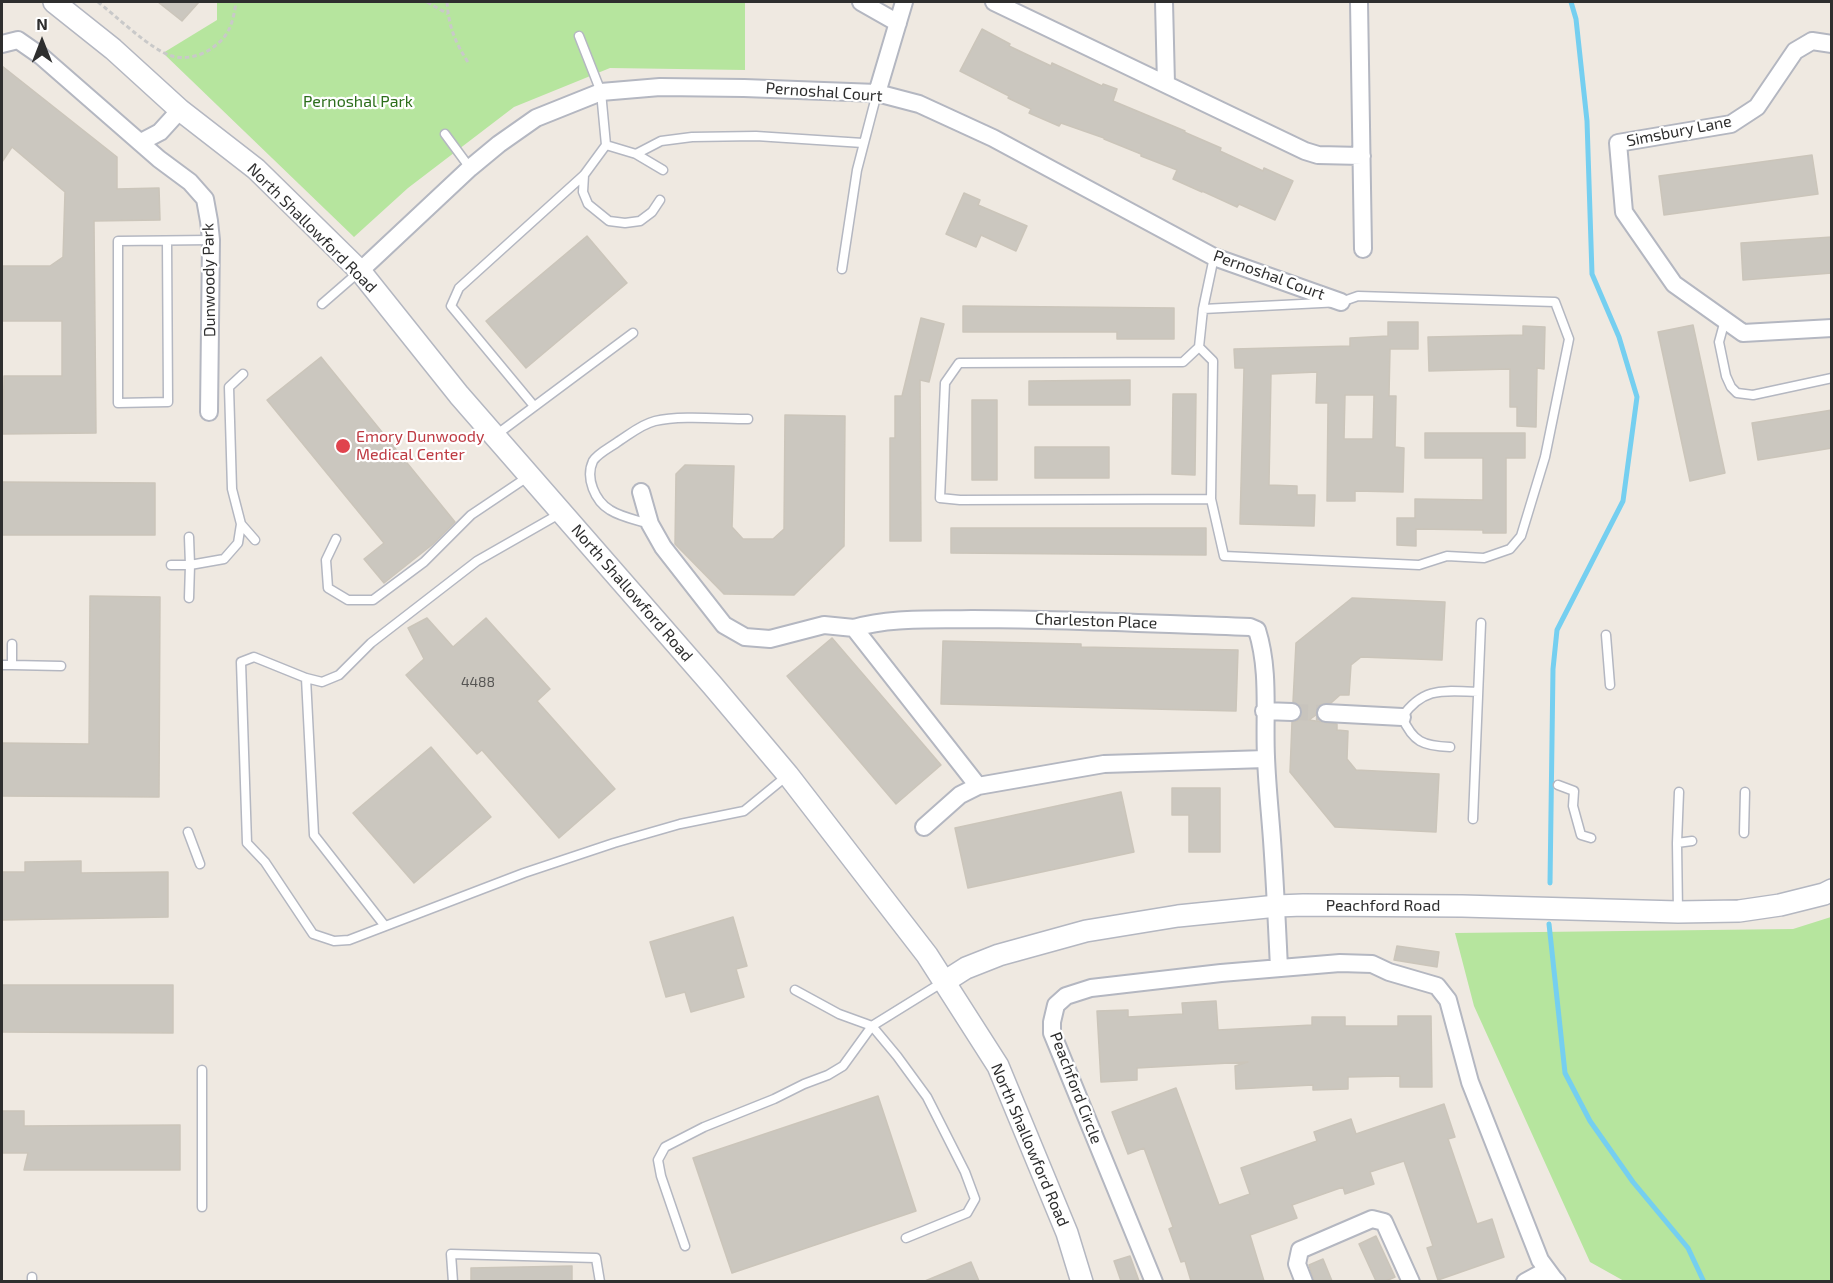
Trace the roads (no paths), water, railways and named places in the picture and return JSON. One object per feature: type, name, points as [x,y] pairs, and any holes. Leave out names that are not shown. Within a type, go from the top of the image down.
[{"type":"street","name":"North Shallowford Road","points":[[54,2],[113,49],[180,110],[256,169],[360,271],[459,395],[788,775],[927,955],[998,1066],[1067,1233],[1082,1281]]},
{"type":"street","points":[[861,2],[898,23]]},
{"type":"street","points":[[877,93],[904,2]]},
{"type":"street","points":[[994,2],[1305,151],[1324,156],[1362,156]]},
{"type":"street","points":[[1164,2],[1166,84]]},
{"type":"street","points":[[1359,2],[1363,249]]},
{"type":"street","name":"Dunwoody Park","points":[[2,44],[18,40],[41,56],[159,159],[190,182],[205,199],[211,240],[209,412]]},
{"type":"street","name":"Simsbury Lane","points":[[1732,324],[1674,284],[1624,212],[1618,143],[1731,124],[1757,107],[1795,51],[1812,41],[1832,44]]},
{"type":"street","name":"Pernoshal Court","points":[[360,271],[470,168],[536,118],[601,92],[660,87],[744,88],[877,93],[919,104],[993,138],[1214,256],[1341,302]]},
{"type":"street","points":[[141,142],[160,132],[180,110]]},
{"type":"street","points":[[1732,324],[1743,333],[1832,328]]},
{"type":"street","name":"Charleston Place","points":[[642,492],[650,524],[663,547],[724,625],[745,637],[770,639],[824,625],[854,628],[871,622],[914,620],[1017,619],[1250,627],[1257,630],[1266,676],[1264,711],[1266,759],[1277,906]]},
{"type":"street","points":[[854,628],[978,786]]},
{"type":"street","points":[[1264,711],[1292,712]]},
{"type":"street","points":[[1326,714],[1402,717]]},
{"type":"street","points":[[924,826],[960,795],[978,786],[1104,764],[1266,759]]},
{"type":"street","name":"Peachford Road","points":[[944,982],[966,968],[999,955],[1086,931],[1178,916],[1277,906],[1474,906],[1678,912],[1739,911],[1780,905],[1832,890]]},
{"type":"street","points":[[1277,906],[1279,968]]},
{"type":"street","name":"Peachford Circle","points":[[1154,1281],[1052,1033],[1056,1005],[1066,996],[1091,988],[1221,973],[1340,963],[1372,964],[1389,972],[1437,986],[1448,1000],[1470,1082],[1540,1260],[1552,1276]]},
{"type":"street","points":[[1304,1281],[1297,1264],[1300,1250],[1372,1220],[1384,1222],[1411,1281]]},
{"type":"street","points":[[1525,1281],[1552,1276]]},
{"type":"lane","points":[[534,406],[451,306],[459,288],[584,174],[606,145],[601,92],[579,36]]},
{"type":"lane","points":[[842,269],[857,170],[877,93]]},
{"type":"lane","points":[[445,134],[470,168]]},
{"type":"lane","points":[[636,154],[661,141],[692,137],[756,136],[863,143]]},
{"type":"lane","points":[[606,145],[636,154],[663,170]]},
{"type":"lane","points":[[584,174],[583,192],[588,204],[609,221],[625,223],[640,221],[652,212],[660,200]]},
{"type":"lane","points":[[167,241],[168,402],[118,403],[118,241],[211,240]]},
{"type":"lane","points":[[1211,500],[960,500],[940,498],[945,383],[958,363],[1183,362],[1199,347],[1203,309],[1214,256]]},
{"type":"lane","points":[[322,304],[360,271]]},
{"type":"lane","points":[[1199,347],[1213,361],[1211,500],[1224,556],[1419,565],[1447,556],[1484,558],[1510,549],[1521,536],[1545,457],[1569,339],[1555,302],[1358,296],[1341,302],[1203,309]]},
{"type":"lane","points":[[1732,324],[1719,342],[1726,376],[1737,393],[1753,395],[1832,378]]},
{"type":"lane","points":[[495,436],[633,333]]},
{"type":"lane","points":[[171,565],[190,565],[224,559],[238,543],[241,524],[232,489],[229,387],[243,374]]},
{"type":"lane","points":[[650,524],[610,510],[599,501],[591,485],[593,461],[600,454],[652,422],[666,419],[748,419]]},
{"type":"lane","points":[[336,539],[326,560],[328,588],[348,600],[373,600],[424,562],[471,515],[530,476]]},
{"type":"lane","points":[[561,512],[477,561],[371,643],[339,675],[322,682],[254,657],[242,662],[247,843],[265,862],[313,934],[334,941],[349,940],[524,873],[614,843],[680,824],[744,811],[788,775]]},
{"type":"lane","points":[[241,524],[255,540]]},
{"type":"lane","points":[[189,537],[189,598]]},
{"type":"lane","points":[[1473,819],[1480,623]]},
{"type":"lane","points":[[1606,635],[1610,685]]},
{"type":"lane","points":[[12,644],[12,665]]},
{"type":"lane","points":[[2,665],[61,666]]},
{"type":"lane","points":[[306,678],[314,835],[385,926]]},
{"type":"lane","points":[[1450,747],[1433,746],[1420,742],[1409,733],[1402,717],[1411,703],[1425,695],[1440,691],[1478,692]]},
{"type":"lane","points":[[1558,785],[1574,791],[1573,806],[1581,835],[1591,838]]},
{"type":"lane","points":[[1678,792],[1678,912]]},
{"type":"lane","points":[[1744,792],[1744,832]]},
{"type":"lane","points":[[188,832],[200,864]]},
{"type":"lane","points":[[1677,843],[1692,841]]},
{"type":"lane","points":[[686,1246],[676,1222],[658,1160],[665,1147],[704,1127],[828,1076],[843,1066],[872,1026],[944,982]]},
{"type":"lane","points":[[795,990],[839,1014],[872,1026],[927,1097],[965,1172],[975,1199],[967,1214],[906,1238]]},
{"type":"lane","points":[[202,1070],[202,1207]]},
{"type":"lane","points":[[453,1281],[451,1254],[596,1258],[600,1281]]},
{"type":"waterway","points":[[1550,883],[1553,669],[1557,630],[1623,501],[1637,397],[1619,337],[1592,274],[1587,121],[1576,19],[1571,2]]},
{"type":"waterway","points":[[1549,924],[1565,1073],[1590,1121],[1633,1182],[1688,1248],[1704,1282]]},
{"type":"tunnel","points":[[1292,712],[1326,713]]},
{"type":"place","name":"Emory Dunwoody Medical Center","points":[[343,446]]},
{"type":"park label","name":"Pernoshal Park","points":[[358,102]]}]
